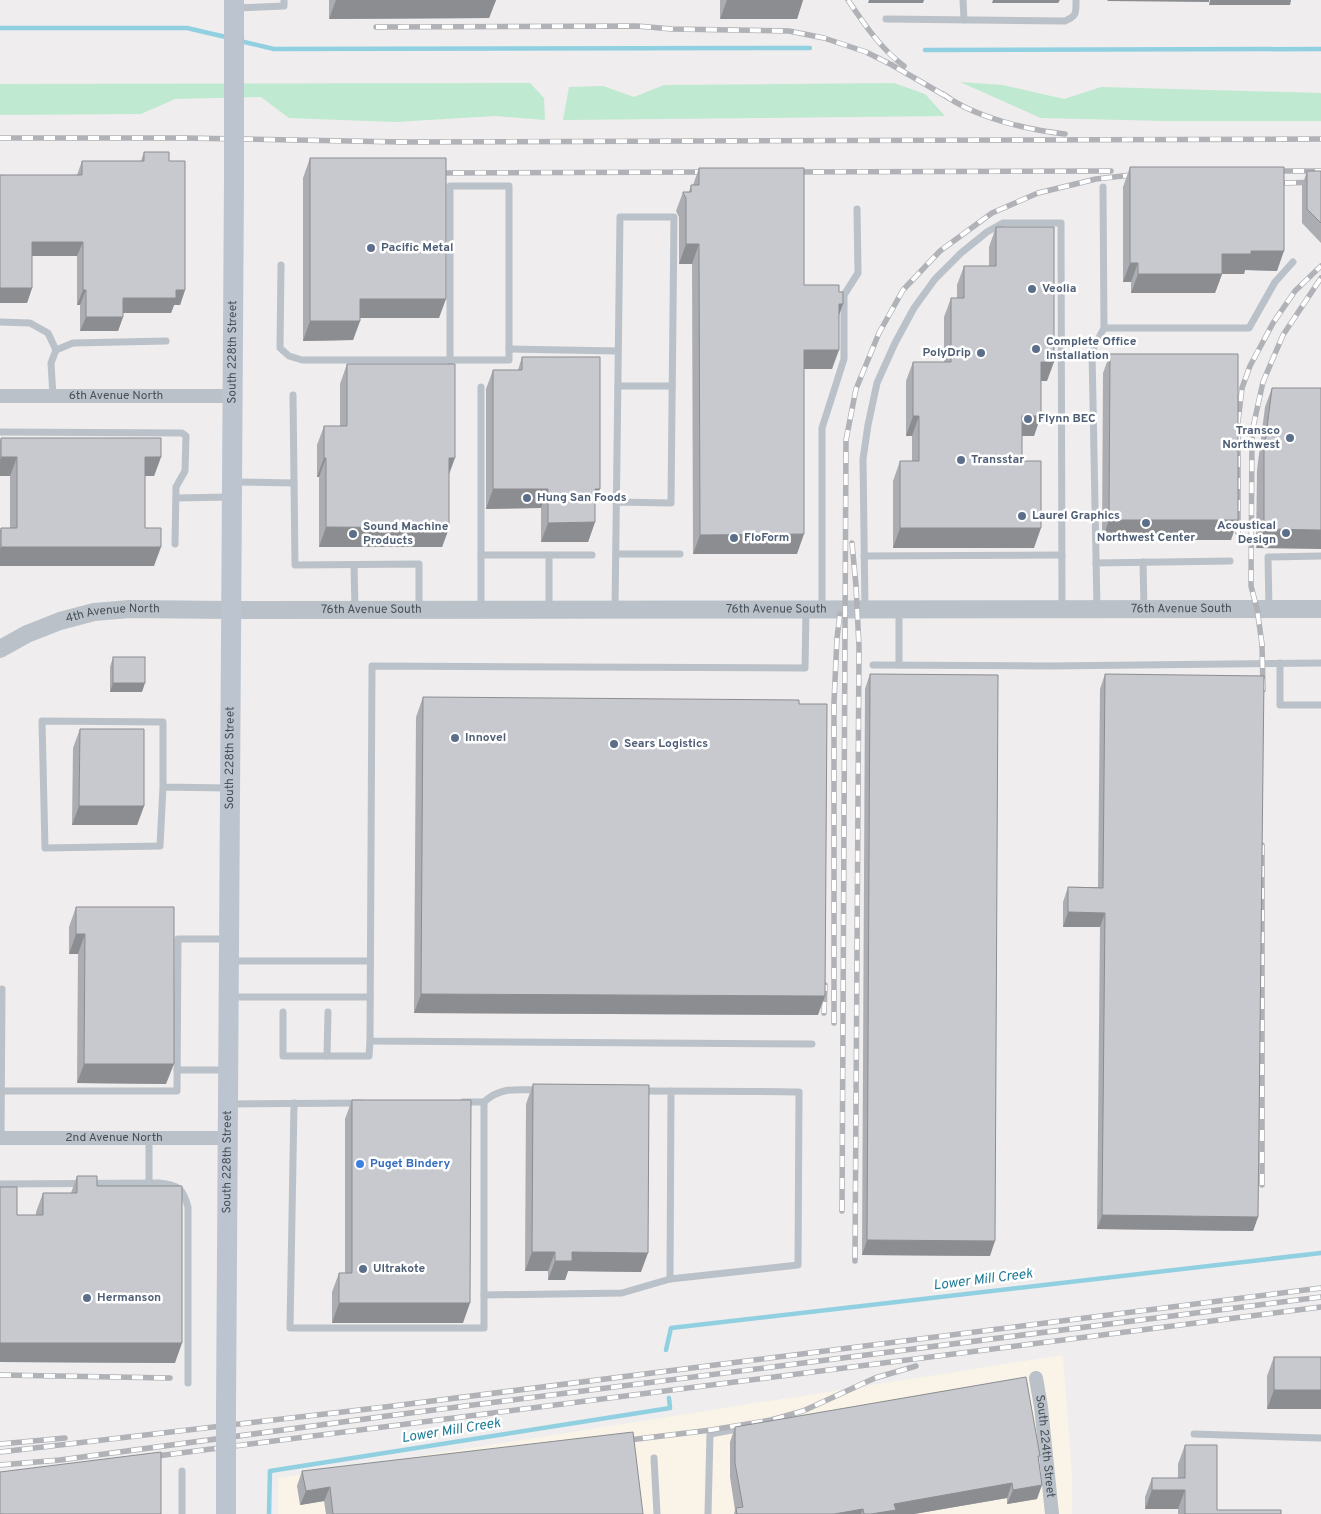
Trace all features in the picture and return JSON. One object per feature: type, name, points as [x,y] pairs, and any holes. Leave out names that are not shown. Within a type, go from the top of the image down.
[{"type":"main road","name":"South 228th Street","points":[[226,1514],[234,11]]},
{"type":"street","name":"6th Avenue North","points":[[0,396],[232,396]]},
{"type":"street","name":"4th Avenue North","points":[[0,649],[27,634],[60,621],[94,612],[129,609],[232,610]]},
{"type":"street","name":"76th Avenue South","points":[[232,610],[1321,609]]},
{"type":"street","name":"2nd Avenue North","points":[[1,1138],[227,1138]]},
{"type":"street","name":"South 224th Street","points":[[1032,1379],[1041,1407],[1052,1514]]},
{"type":"lane","points":[[234,11],[284,6],[284,0]]},
{"type":"lane","points":[[963,0],[964,20]]},
{"type":"lane","points":[[886,19],[1065,21],[1073,18],[1076,13],[1076,0]]},
{"type":"lane","points":[[281,265],[280,348],[289,356],[302,360],[450,361],[510,360],[509,186],[450,186],[450,361]]},
{"type":"lane","points":[[1097,609],[1092,351],[1104,328],[1103,187]]},
{"type":"lane","points":[[283,1012],[283,1056],[369,1056],[372,666],[805,668],[814,610],[822,428],[844,359],[844,295],[858,274],[857,210]]},
{"type":"lane","points":[[615,610],[616,502],[620,217],[674,217],[671,503],[616,502]]},
{"type":"lane","points":[[865,610],[864,458],[868,425],[877,383],[894,343],[914,308],[935,279],[961,253],[987,232],[1003,223],[1061,223],[1062,609]]},
{"type":"lane","points":[[1104,328],[1249,328],[1275,282],[1293,262]]},
{"type":"lane","points":[[0,322],[30,323],[48,333],[56,350],[52,363],[53,396]]},
{"type":"lane","points":[[56,350],[73,343],[166,341]]},
{"type":"lane","points":[[509,349],[618,351]]},
{"type":"lane","points":[[618,386],[672,386]]},
{"type":"lane","points":[[481,387],[481,610]]},
{"type":"lane","points":[[293,395],[295,565],[419,564],[420,610]]},
{"type":"lane","points":[[0,432],[182,432],[186,436],[185,471],[176,487],[175,544]]},
{"type":"lane","points":[[176,498],[294,482]]},
{"type":"lane","points":[[616,554],[680,554]]},
{"type":"lane","points":[[481,555],[592,555]]},
{"type":"lane","points":[[549,555],[549,610]]},
{"type":"lane","points":[[864,556],[1062,555]]},
{"type":"lane","points":[[1269,609],[1268,557],[1321,556]]},
{"type":"lane","points":[[1096,563],[1230,561]]},
{"type":"lane","points":[[1143,562],[1144,609]]},
{"type":"lane","points":[[354,565],[355,610]]},
{"type":"lane","points":[[898,609],[898,665]]},
{"type":"lane","points":[[1280,663],[1280,705],[1321,705]]},
{"type":"lane","points":[[873,665],[1049,666],[1321,663]]},
{"type":"lane","points":[[42,721],[163,722],[163,787],[160,846],[45,848],[42,721]]},
{"type":"lane","points":[[163,787],[230,788]]},
{"type":"lane","points":[[2,1090],[176,1091],[178,939],[229,939]]},
{"type":"lane","points":[[229,960],[370,961]]},
{"type":"lane","points":[[1,1138],[2,989]]},
{"type":"lane","points":[[229,996],[370,997]]},
{"type":"lane","points":[[327,1056],[328,1012]]},
{"type":"lane","points":[[370,1041],[812,1044]]},
{"type":"lane","points":[[176,1070],[228,1070]]},
{"type":"lane","points":[[454,1102],[484,1102],[492,1095],[504,1090],[543,1090]]},
{"type":"lane","points":[[484,1296],[622,1293],[670,1279],[798,1266],[799,1092],[632,1091]]},
{"type":"lane","points":[[670,1279],[671,1091]]},
{"type":"lane","points":[[294,1103],[290,1328],[484,1328],[484,1102]]},
{"type":"lane","points":[[228,1104],[364,1103]]},
{"type":"lane","points":[[149,1138],[149,1183]]},
{"type":"lane","points":[[0,1184],[149,1183],[172,1185],[184,1193],[188,1207],[188,1383]]},
{"type":"lane","points":[[708,1514],[710,1434],[748,1427]]},
{"type":"lane","points":[[1194,1434],[1321,1438]]},
{"type":"lane","points":[[654,1458],[657,1514]]},
{"type":"lane","points":[[182,1471],[182,1514]]},
{"type":"shaded area","points":[[1063,1355],[1072,1475],[1072,1514],[278,1514],[278,1478]]},
{"type":"green space","points":[[960,82],[1003,85],[1064,99],[1101,87],[1321,93],[1321,121],[1166,121],[1041,118]]},
{"type":"green space","points":[[530,83],[544,98],[545,120],[495,116],[395,122],[289,118],[261,97],[175,99],[141,114],[0,115],[0,84]]},
{"type":"green space","points":[[894,83],[925,94],[945,116],[563,120],[569,87],[603,86],[634,97],[664,85]]},
{"type":"building","points":[[144,152],[169,152],[169,161],[185,161],[185,290],[176,290],[176,298],[123,298],[123,317],[86,317],[86,290],[83,290],[83,242],[32,242],[32,288],[0,288],[0,175],[82,175],[82,161],[144,161]]},
{"type":"building","name":"Pacific Metal","points":[[310,158],[446,158],[446,299],[360,299],[360,321],[310,321]]},
{"type":"building","points":[[1130,167],[1284,167],[1284,251],[1251,251],[1251,254],[1222,254],[1222,274],[1138,274],[1138,263],[1130,263]]},
{"type":"building","points":[[699,168],[804,168],[804,285],[839,285],[839,292],[843,292],[843,304],[839,304],[839,350],[804,350],[804,534],[700,535],[699,244],[686,244],[686,198],[683,193],[691,192],[691,185],[699,185]]},
{"type":"building","points":[[1307,171],[1321,171],[1321,223],[1307,209]]},
{"type":"building","points":[[996,227],[1054,227],[1054,362],[1041,362],[1041,416],[1022,416],[1022,461],[1041,461],[1041,528],[900,528],[900,461],[919,461],[919,416],[913,416],[913,362],[951,362],[951,298],[964,298],[964,266],[996,266]]},
{"type":"building","points":[[1110,354],[1238,354],[1238,520],[1109,520]]},
{"type":"building","points":[[522,357],[600,357],[600,489],[595,489],[595,522],[548,523],[548,489],[493,489],[493,370],[522,370]]},
{"type":"building","points":[[347,364],[455,364],[455,458],[449,458],[449,528],[326,527],[324,426],[347,426]]},
{"type":"building","points":[[1272,388],[1321,388],[1321,530],[1264,529],[1264,451]]},
{"type":"building","points":[[1,438],[161,438],[161,457],[145,457],[145,528],[161,528],[161,547],[1,547],[1,528],[17,528],[17,457],[1,457]]},
{"type":"building","points":[[113,657],[145,657],[145,683],[113,683]]},
{"type":"building","points":[[870,674],[998,675],[995,1241],[867,1240]]},
{"type":"building","points":[[1105,674],[1264,676],[1258,1217],[1102,1215],[1105,913],[1068,912],[1068,887],[1103,888]]},
{"type":"building","points":[[423,697],[799,700],[799,704],[827,704],[825,996],[421,994]]},
{"type":"building","points":[[80,729],[144,729],[144,806],[79,806]]},
{"type":"building","points":[[76,907],[174,907],[174,1064],[84,1064],[85,934],[76,934]]},
{"type":"building","points":[[533,1084],[649,1085],[648,1253],[572,1252],[572,1261],[555,1261],[555,1252],[532,1252]]},
{"type":"building","points":[[352,1100],[471,1100],[470,1303],[339,1303],[339,1273],[352,1273]]},
{"type":"building","name":"Hermanson","points":[[77,1176],[97,1176],[97,1186],[182,1186],[182,1343],[0,1343],[0,1187],[17,1187],[17,1215],[43,1215],[43,1193],[77,1193]]},
{"type":"building","points":[[1274,1357],[1321,1357],[1321,1390],[1274,1390]]},
{"type":"building","points":[[1026,1377],[1040,1456],[1038,1456],[1042,1485],[1013,1490],[1012,1483],[894,1504],[896,1510],[871,1514],[864,1514],[863,1509],[834,1514],[737,1514],[736,1508],[743,1507],[735,1463],[735,1427]]},
{"type":"building","points":[[633,1432],[643,1514],[333,1514],[330,1487],[306,1491],[302,1471]]},
{"type":"building","points":[[1185,1445],[1217,1445],[1217,1510],[1281,1510],[1281,1514],[1185,1514],[1185,1490],[1152,1490],[1152,1478],[1185,1478]]},
{"type":"building","points":[[161,1452],[161,1514],[0,1514],[0,1472]]},
{"type":"waterway","points":[[0,28],[187,28],[230,38]]},
{"type":"waterway","points":[[240,41],[274,49],[810,48]]},
{"type":"waterway","points":[[925,50],[1321,49]]},
{"type":"waterway","name":"Lower Mill Creek","points":[[666,1350],[671,1328],[1321,1253]]},
{"type":"waterway","name":"Lower Mill Creek","points":[[269,1514],[270,1471],[670,1408],[669,1398]]},
{"type":"railway","points":[[848,0],[880,44],[904,66]]},
{"type":"railway","points":[[376,27],[637,26],[672,29],[789,31],[824,38],[866,52],[949,98]]},
{"type":"railway","points":[[943,94],[985,116],[1018,126],[1065,134]]},
{"type":"railway","points":[[0,138],[184,138],[402,142],[1321,139]]},
{"type":"railway","points":[[791,172],[1111,171]]},
{"type":"railway","points":[[1271,171],[1321,171]]},
{"type":"railway","points":[[431,173],[711,172]]},
{"type":"railway","points":[[842,1211],[846,440],[856,389],[879,333],[903,290],[940,251],[992,213],[1038,193],[1096,179],[1140,174]]},
{"type":"railway","points":[[1285,183],[1321,182]]},
{"type":"railway","points":[[1238,533],[1238,422],[1242,388],[1250,366],[1273,323],[1295,291],[1321,266]]},
{"type":"railway","points":[[1263,690],[1262,644],[1257,609],[1251,586],[1252,432],[1263,382],[1283,335],[1321,278]]},
{"type":"railway","points":[[852,543],[859,647],[855,1261]]},
{"type":"railway","points":[[834,1023],[834,702],[840,614]]},
{"type":"railway","points":[[1262,845],[1262,1185]]},
{"type":"railway","points":[[824,1013],[825,985]]},
{"type":"railway","points":[[0,1452],[385,1407],[1321,1288]]},
{"type":"railway","points":[[0,1465],[60,1460],[387,1416],[1321,1297]]},
{"type":"railway","points":[[149,1457],[1321,1307]]},
{"type":"railway","points":[[621,1441],[711,1430],[771,1420],[803,1411],[875,1378],[916,1366]]},
{"type":"railway","points":[[0,1375],[170,1378]]},
{"type":"railway","points":[[0,1444],[65,1438]]},
{"type":"place","name":"Pacific Metal","points":[[371,248]]},
{"type":"place","name":"Veolia","points":[[1032,289]]},
{"type":"place","name":"Complete Office Installation","points":[[1036,349]]},
{"type":"place","name":"PolyDrip","points":[[981,353]]},
{"type":"place","name":"Flynn BEC","points":[[1028,419]]},
{"type":"place","name":"Transco Northwest","points":[[1290,438]]},
{"type":"place","name":"Transstar","points":[[961,460]]},
{"type":"place","name":"Hung San Foods","points":[[527,498]]},
{"type":"place","name":"Laurel Graphics","points":[[1022,516]]},
{"type":"place","name":"Northwest Center","points":[[1146,523]]},
{"type":"place","name":"Acoustical Design","points":[[1286,533]]},
{"type":"place","name":"Sound Machine Products","points":[[353,534]]},
{"type":"place","name":"FloForm","points":[[734,538]]},
{"type":"place","name":"Innovel","points":[[455,738]]},
{"type":"place","name":"Sears Logistics","points":[[614,744]]},
{"type":"place","name":"Puget Bindery","points":[[360,1164]]},
{"type":"place","name":"Ultrakote","points":[[363,1269]]},
{"type":"place","name":"Hermanson","points":[[87,1298]]}]
